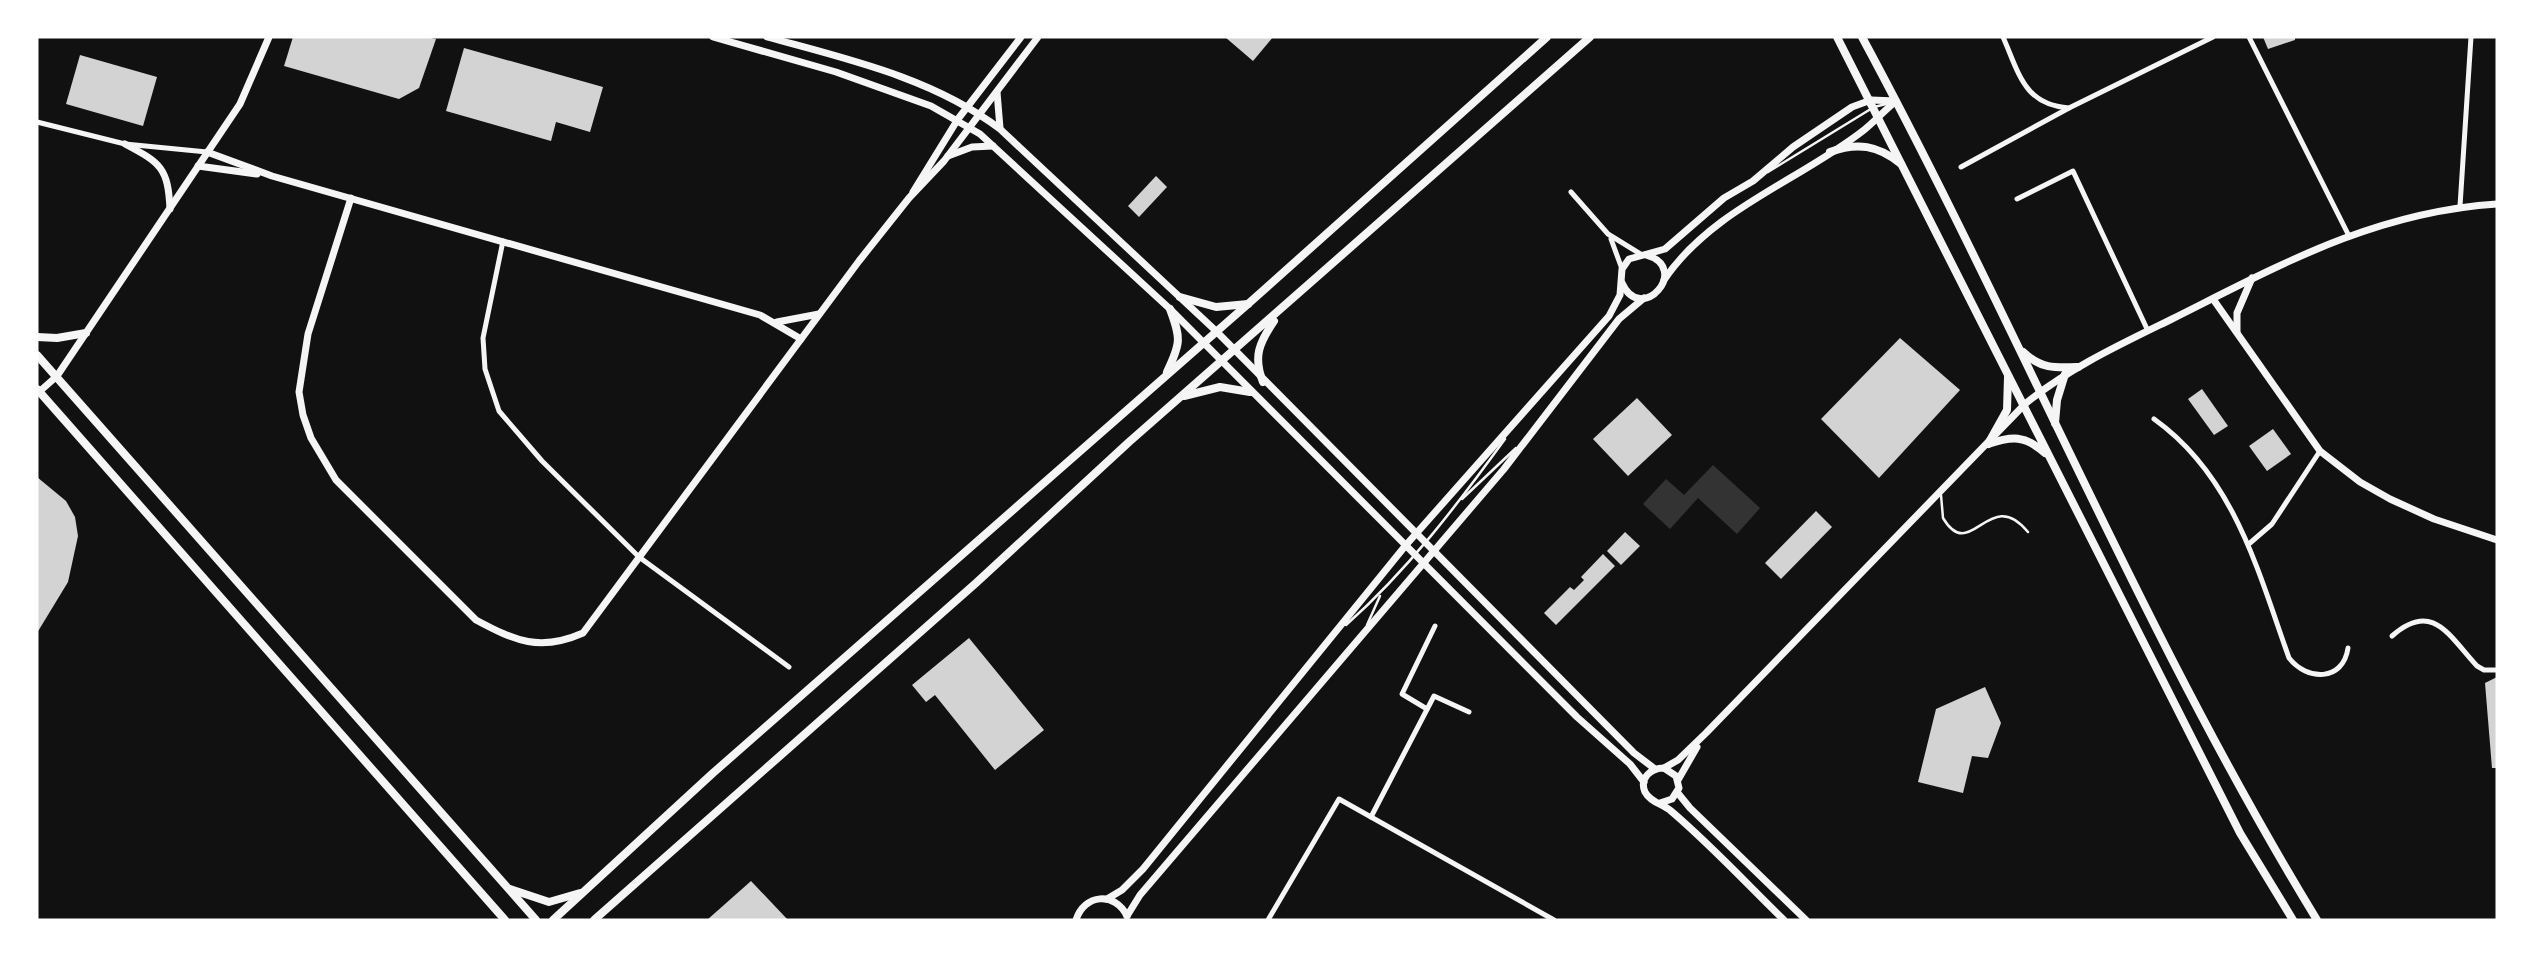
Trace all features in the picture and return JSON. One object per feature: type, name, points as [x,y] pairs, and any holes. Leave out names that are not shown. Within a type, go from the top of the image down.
[{"type":"main road","points":[[553,920],[713,773],[1248,304],[1547,37]]},
{"type":"main road","points":[[595,920],[976,583],[1181,397],[1590,37]]},
{"type":"main road","points":[[1837,37],[2240,833],[2293,920]]},
{"type":"main road","points":[[1862,37],[1896,101],[2038,393],[2260,827],[2317,920]]},
{"type":"main road","points":[[1830,152],[1857,145],[1873,147],[1904,167]]},
{"type":"main road","points":[[1181,297],[1216,307],[1248,304]]},
{"type":"main road","points":[[1166,376],[1179,343],[1170,309]]},
{"type":"main road","points":[[1263,382],[1256,363],[1257,352],[1279,312]]},
{"type":"main road","points":[[37,337],[57,338],[86,333]]},
{"type":"main road","points":[[2018,348],[2041,366],[2078,367]]},
{"type":"main road","points":[[37,355],[277,631],[536,920]]},
{"type":"main road","points":[[1988,444],[2007,410],[2007,371]]},
{"type":"main road","points":[[2055,426],[2057,400],[2065,374]]},
{"type":"main road","points":[[1181,397],[1220,387],[1250,392]]},
{"type":"main road","points":[[38,391],[505,920]]},
{"type":"main road","points":[[1988,444],[2010,437],[2025,438],[2048,456]]},
{"type":"main road","points":[[507,887],[549,902],[586,891]]},
{"type":"street","points":[[38,391],[57,376],[208,152],[246,92],[269,37]]},
{"type":"street","points":[[713,37],[836,72],[958,119],[995,146],[1170,309],[1577,717],[1636,770],[1644,782],[1647,796],[1660,803],[1784,920]]},
{"type":"street","points":[[767,37],[874,69],[968,105],[1000,129],[1216,331],[1263,382],[1634,752],[1655,768],[1673,772],[1678,780]]},
{"type":"street","points":[[909,198],[958,119],[1021,37]]},
{"type":"street","points":[[351,198],[308,334],[299,392],[311,438],[336,480],[476,620],[505,635],[537,644],[561,643],[583,633],[820,314],[1038,37]]},
{"type":"street","points":[[2003,37],[2028,91],[2045,104],[2069,108]]},
{"type":"street","points":[[1961,167],[2069,108],[2213,37]]},
{"type":"street","points":[[2249,37],[2348,234]]},
{"type":"street","points":[[2460,206],[2471,37]]},
{"type":"street","points":[[997,92],[1000,129]]},
{"type":"street","points":[[1622,269],[1629,259],[1665,249],[1707,211],[1852,107],[1896,101]]},
{"type":"street","points":[[1128,918],[1140,895],[1358,644],[1535,430],[1612,327],[1644,298],[1657,292],[1685,253],[1724,220],[1864,130],[1896,101]]},
{"type":"street","points":[[37,122],[125,144],[208,152],[272,176],[777,322],[802,339]]},
{"type":"street","points":[[125,144],[156,161],[162,169],[168,180],[170,210]]},
{"type":"street","points":[[947,156],[972,147],[995,146]]},
{"type":"street","points":[[198,166],[272,176]]},
{"type":"street","points":[[2017,199],[2073,172],[2148,331]]},
{"type":"street","points":[[1571,192],[1608,234],[1659,262],[1664,280]]},
{"type":"street","points":[[1664,768],[1678,760],[1706,733],[2025,404],[2065,374],[2252,278],[2348,234],[2460,206],[2497,204]]},
{"type":"street","points":[[1076,920],[1087,903],[1107,899],[1122,890],[1143,869],[1415,534],[1512,429],[1609,316],[1619,300],[1622,269],[1608,234]]},
{"type":"street","points":[[503,242],[484,338],[485,369],[499,411],[542,461],[639,557],[789,667]]},
{"type":"street","points":[[2237,333],[2236,313],[2252,278]]},
{"type":"street","points":[[1621,282],[1630,295],[1644,298]]},
{"type":"street","points":[[2213,299],[2320,451],[2360,482],[2390,499],[2434,519],[2496,539]]},
{"type":"street","points":[[777,322],[820,314]]},
{"type":"street","points":[[2154,419],[2197,457],[2250,544],[2290,658],[2298,669],[2308,674],[2332,674],[2342,666],[2348,648]]},
{"type":"street","points":[[2250,544],[2272,524],[2320,451]]},
{"type":"street","points":[[2392,636],[2408,622],[2428,620],[2439,625],[2477,666],[2484,670],[2497,670]]},
{"type":"street","points":[[1427,709],[1402,694],[1435,626]]},
{"type":"street","points":[[1371,817],[1434,696],[1469,712]]},
{"type":"street","points":[[1660,803],[1669,801],[1677,792],[1678,780],[1706,733]]},
{"type":"street","points":[[1644,782],[1655,768]]},
{"type":"street","points":[[1677,792],[1690,808],[1806,920]]},
{"type":"street","points":[[1268,920],[1339,799],[1554,920]]},
{"type":"street","points":[[1107,899],[1121,906],[1128,918]]},
{"type":"lane","points":[[1752,181],[1802,153],[1872,103]]},
{"type":"lane","points":[[1328,641],[1382,593],[1425,544],[1512,429]]},
{"type":"lane","points":[[1457,504],[1535,430]]},
{"type":"lane","points":[[1942,490],[1942,514],[1953,528],[1974,531],[1991,518],[2005,514],[2015,517],[2028,531]]},
{"type":"lane","points":[[1358,644],[1382,593]]},
{"type":"shaded area","points":[[1713,465],[1760,508],[1737,534],[1698,498],[1670,529],[1643,504],[1666,479],[1684,495]]},
{"type":"building","points":[[293,37],[436,39],[419,88],[399,99],[284,66]]},
{"type":"building","points":[[1225,37],[1273,37],[1253,61]]},
{"type":"building","points":[[2263,37],[2295,37],[2295,40],[2268,49]]},
{"type":"building","points":[[464,48],[603,87],[590,132],[556,122],[551,141],[446,111]]},
{"type":"building","points":[[80,55],[157,77],[143,126],[66,104]]},
{"type":"building","points":[[1156,176],[1167,187],[1139,217],[1128,206]]},
{"type":"building","points":[[1900,338],[1960,390],[1879,478],[1821,419]]},
{"type":"building","points":[[2202,389],[2228,426],[2214,435],[2188,399]]},
{"type":"building","points":[[1637,398],[1672,435],[1628,476],[1593,439]]},
{"type":"building","points":[[2273,429],[2291,454],[2267,471],[2249,446]]},
{"type":"building","points":[[37,477],[66,501],[75,517],[78,536],[68,582],[37,633]]},
{"type":"building","points":[[1816,511],[1832,527],[1781,579],[1765,563]]},
{"type":"building","points":[[1625,532],[1640,546],[1621,565],[1607,551]]},
{"type":"building","points":[[1603,554],[1615,566],[1556,625],[1544,613],[1570,587],[1574,590],[1584,580],[1581,577]]},
{"type":"building","points":[[969,638],[1044,730],[995,770],[935,695],[926,702],[912,685]]},
{"type":"building","points":[[2497,677],[2497,768],[2492,768],[2485,683]]},
{"type":"building","points":[[1985,687],[2001,723],[1988,758],[1972,756],[1963,793],[1918,782],[1936,709]]},
{"type":"building","points":[[751,881],[788,920],[707,920]]}]
